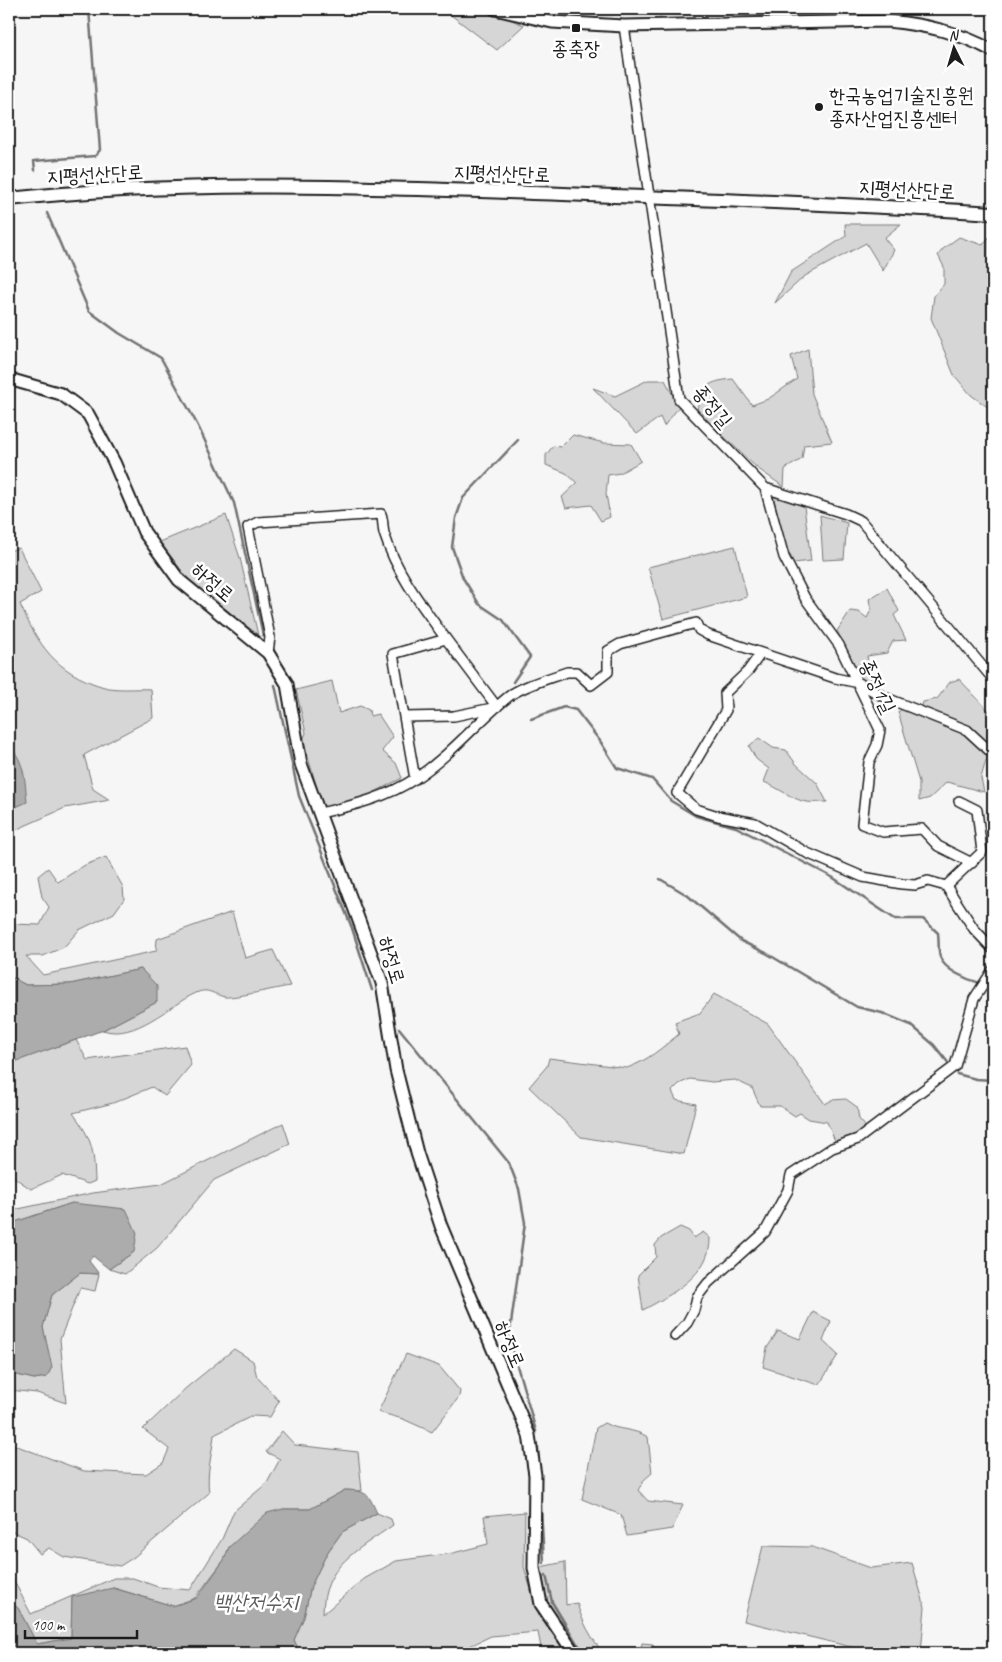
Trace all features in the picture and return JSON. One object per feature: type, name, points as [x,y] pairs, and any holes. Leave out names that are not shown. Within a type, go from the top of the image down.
[{"type":"main road","name":"지평선산단로","points":[[9,199],[64,193],[306,185],[802,202],[993,212]]},
{"type":"street","points":[[495,9],[552,22],[624,26],[888,21],[924,24],[956,33],[993,51]]},
{"type":"street","name":"종정길","points":[[624,26],[680,399],[765,488],[846,514],[860,521],[993,678]]},
{"type":"street","name":"하정로","points":[[9,378],[61,394],[88,414],[114,462],[144,532],[179,580],[268,653],[287,684],[302,764],[382,983],[401,1088],[417,1153],[441,1226],[529,1435],[535,1475],[534,1568],[541,1604],[574,1653]]},
{"type":"street","name":"종정1길","points":[[765,488],[784,556],[806,598],[838,645],[859,683],[880,730],[868,769],[862,824],[882,832],[922,829],[938,846],[972,863]]},
{"type":"street","points":[[268,653],[270,637],[248,527],[258,522],[381,514],[384,522],[384,534],[397,565],[446,639],[497,707]]},
{"type":"street","points":[[320,813],[360,804],[415,779],[451,752],[478,722],[509,696],[568,672],[577,672],[591,685],[608,672],[608,651],[620,644],[696,622],[699,630],[708,635],[836,678],[859,683],[884,696],[967,730],[993,754]]},
{"type":"street","points":[[415,779],[393,654],[446,639]]},
{"type":"street","points":[[761,653],[748,671],[725,693],[726,710],[677,793],[696,809],[718,816],[755,823],[806,853],[863,876],[909,885],[928,881],[946,886],[974,929],[993,949]]},
{"type":"street","points":[[404,717],[454,716],[497,707]]},
{"type":"street","points":[[946,886],[982,852],[977,810],[959,801]]},
{"type":"street","points":[[675,1336],[687,1323],[694,1310],[697,1297],[708,1283],[765,1232],[788,1190],[791,1175],[832,1148],[858,1139],[955,1066],[974,1000],[993,970]]},
{"type":"shaded area","points":[[443,9],[484,9],[524,25],[497,50]]},
{"type":"shaded area","points":[[845,224],[901,224],[884,238],[894,250],[883,271],[866,243],[805,276],[775,303],[791,272],[846,236]]},
{"type":"shaded area","points":[[993,232],[993,411],[971,395],[954,375],[931,318],[934,296],[944,284],[944,267],[938,255],[959,237],[983,245]]},
{"type":"shaded area","points":[[808,349],[812,394],[832,442],[804,445],[802,459],[785,469],[784,487],[757,468],[697,411],[698,403],[703,390],[707,386],[718,381],[733,379],[752,405],[768,399],[797,379],[791,356]]},
{"type":"shaded area","points":[[648,380],[665,380],[679,407],[664,426],[660,417],[637,434],[593,388],[615,396]]},
{"type":"shaded area","points":[[573,435],[604,443],[631,444],[641,461],[620,473],[608,475],[606,494],[610,517],[601,521],[591,505],[566,508],[562,497],[577,483],[566,473],[546,465],[546,455],[553,446],[561,447]]},
{"type":"shaded area","points":[[773,496],[804,506],[811,561],[794,563],[786,547]]},
{"type":"shaded area","points":[[226,515],[240,558],[258,635],[188,579],[160,542]]},
{"type":"shaded area","points":[[820,515],[847,523],[844,559],[823,560]]},
{"type":"shaded area","points":[[735,546],[747,597],[663,619],[648,567]]},
{"type":"shaded area","points":[[19,548],[41,592],[20,604],[34,632],[50,655],[72,673],[101,686],[151,689],[153,718],[84,755],[93,789],[110,800],[65,808],[13,831],[9,842],[9,816],[16,807],[14,751],[9,746],[9,551]]},
{"type":"shaded area","points":[[887,588],[899,611],[894,615],[906,640],[893,641],[887,653],[867,656],[872,684],[863,681],[837,631],[850,611],[859,612],[867,618],[871,610],[869,599]]},
{"type":"shaded area","points":[[959,679],[990,712],[993,711],[993,767],[986,760],[981,778],[984,792],[947,782],[930,798],[919,801],[919,782],[898,712],[903,708],[922,707],[923,702],[937,699],[950,682]]},
{"type":"shaded area","points":[[332,681],[339,713],[360,706],[369,710],[370,716],[378,714],[393,737],[382,751],[396,763],[402,778],[361,799],[323,809],[303,740],[306,733],[296,690]]},
{"type":"shaded area","points":[[759,738],[773,748],[786,750],[796,764],[817,783],[827,802],[802,801],[764,782],[769,769],[756,759],[749,746]]},
{"type":"shaded area","points":[[106,857],[123,887],[124,899],[114,913],[79,930],[64,947],[43,956],[26,956],[43,975],[156,951],[157,939],[232,912],[245,958],[273,950],[290,986],[230,997],[208,991],[200,991],[139,1026],[127,1031],[115,1032],[103,1030],[157,1002],[141,969],[70,984],[26,985],[9,976],[9,891],[14,924],[40,925],[49,907],[42,897],[38,876],[48,868],[58,882],[85,865]]},
{"type":"shaded area","points":[[714,994],[768,1024],[825,1104],[832,1100],[846,1099],[857,1107],[859,1119],[866,1127],[857,1134],[835,1141],[827,1122],[809,1119],[800,1113],[795,1116],[780,1106],[760,1106],[752,1088],[735,1080],[712,1082],[690,1079],[679,1084],[672,1091],[676,1100],[696,1104],[684,1154],[581,1137],[529,1087],[547,1066],[549,1058],[627,1068],[641,1062],[679,1034],[675,1022],[700,1013]]},
{"type":"shaded area","points":[[76,1040],[87,1060],[185,1046],[191,1065],[165,1096],[152,1087],[113,1103],[73,1113],[91,1145],[95,1181],[88,1184],[62,1175],[31,1189],[12,1176],[9,1179],[9,1063]]},
{"type":"shaded area","points":[[283,1123],[290,1144],[214,1180],[157,1248],[125,1274],[109,1269],[134,1252],[72,1203],[9,1224],[9,1211],[93,1193],[161,1184]]},
{"type":"shaded area","points":[[680,1227],[689,1231],[694,1238],[703,1232],[710,1238],[709,1251],[697,1273],[687,1282],[643,1310],[638,1275],[656,1257],[655,1245],[661,1238]]},
{"type":"shaded area","points":[[80,1273],[99,1274],[95,1291],[80,1288],[60,1339],[66,1403],[37,1393],[9,1390],[9,1373],[34,1379],[47,1377],[51,1367],[43,1327],[52,1295]]},
{"type":"shaded area","points":[[813,1312],[831,1321],[823,1341],[838,1355],[819,1385],[763,1367],[767,1348],[778,1331],[800,1339]]},
{"type":"shaded area","points":[[234,1349],[253,1361],[257,1377],[279,1401],[270,1417],[252,1416],[214,1435],[209,1471],[209,1493],[134,1557],[120,1566],[64,1557],[49,1548],[40,1554],[27,1538],[9,1530],[9,1443],[84,1471],[146,1474],[163,1463],[169,1449],[143,1429],[186,1388]]},
{"type":"shaded area","points":[[406,1354],[439,1366],[460,1391],[459,1397],[432,1432],[403,1419],[378,1412]]},
{"type":"shaded area","points":[[604,1423],[648,1437],[652,1473],[645,1479],[638,1490],[648,1501],[683,1505],[672,1529],[627,1536],[621,1515],[582,1499],[596,1428]]},
{"type":"shaded area","points":[[282,1431],[295,1445],[358,1452],[362,1491],[345,1490],[310,1509],[283,1509],[229,1547],[224,1560],[195,1598],[173,1606],[114,1588],[72,1598],[71,1638],[37,1644],[18,1608],[9,1601],[9,1571],[31,1614],[114,1578],[133,1578],[158,1587],[190,1590],[222,1539],[234,1511],[267,1483],[280,1459],[266,1452]]},
{"type":"shaded area","points":[[525,1512],[524,1567],[539,1615],[566,1653],[542,1653],[538,1632],[491,1636],[455,1653],[300,1653],[294,1640],[304,1617],[311,1586],[327,1553],[342,1532],[377,1513],[391,1519],[393,1525],[355,1552],[336,1571],[329,1583],[323,1614],[364,1579],[396,1561],[453,1553],[488,1544],[484,1516]]},
{"type":"shaded area","points":[[763,1546],[812,1547],[871,1568],[912,1563],[925,1607],[921,1653],[876,1653],[744,1621]]},
{"type":"shaded area","points":[[565,1562],[566,1605],[577,1603],[587,1629],[603,1653],[578,1653],[547,1601],[540,1567]]},
{"type":"shaded area","points":[[642,1643],[653,1644],[656,1653],[640,1653]]},
{"type":"water","points":[[9,746],[21,765],[25,779],[27,802],[16,807],[9,816]]},
{"type":"water","points":[[141,969],[157,986],[157,1002],[103,1030],[9,1064],[9,976],[26,985],[70,984]]},
{"type":"water","points":[[72,1203],[126,1209],[137,1233],[134,1252],[109,1269],[93,1256],[89,1261],[99,1274],[80,1273],[52,1295],[43,1327],[52,1367],[47,1377],[34,1379],[9,1373],[9,1224]]},
{"type":"water","name":"백산저수지","points":[[345,1490],[366,1494],[377,1513],[342,1532],[327,1553],[311,1586],[304,1617],[294,1640],[300,1653],[9,1653],[9,1601],[18,1608],[37,1644],[71,1638],[72,1597],[113,1588],[173,1606],[197,1598],[224,1560],[229,1547],[267,1513],[283,1509],[310,1509]]},
{"type":"waterway","points":[[35,170],[34,161],[95,156],[100,150],[89,9]]},
{"type":"waterway","points":[[47,213],[89,311],[119,333],[161,358],[198,426],[234,503],[263,635]]},
{"type":"waterway","points":[[513,682],[530,657],[503,620],[479,604],[463,578],[452,547],[456,518],[463,498],[518,440]]},
{"type":"waterway","points":[[275,685],[299,796],[352,928],[372,990]]},
{"type":"waterway","points":[[531,719],[564,707],[576,710],[600,741],[617,768],[652,779],[671,801],[696,816],[736,827],[832,877],[895,919],[923,919],[938,933],[942,962],[963,977],[980,983]]},
{"type":"waterway","points":[[660,879],[687,895],[741,941],[766,953],[857,1007],[882,1013],[911,1025],[934,1045],[950,1065]]},
{"type":"waterway","points":[[399,1028],[509,1163],[519,1189],[525,1223],[509,1338],[536,1431]]},
{"type":"waterway","points":[[957,1074],[976,1079],[993,1080]]},
{"type":"waterway","points":[[538,1447],[539,1468]]},
{"type":"waterway","points":[[540,1488],[544,1563]]},
{"type":"waterway","points":[[546,1575],[552,1602],[576,1642],[586,1653]]},
{"type":"place","name":"종축장","points":[[576,28]]},
{"type":"place","name":"한국농업기술진흥원 종자산업진흥센터","points":[[819,107]]}]
